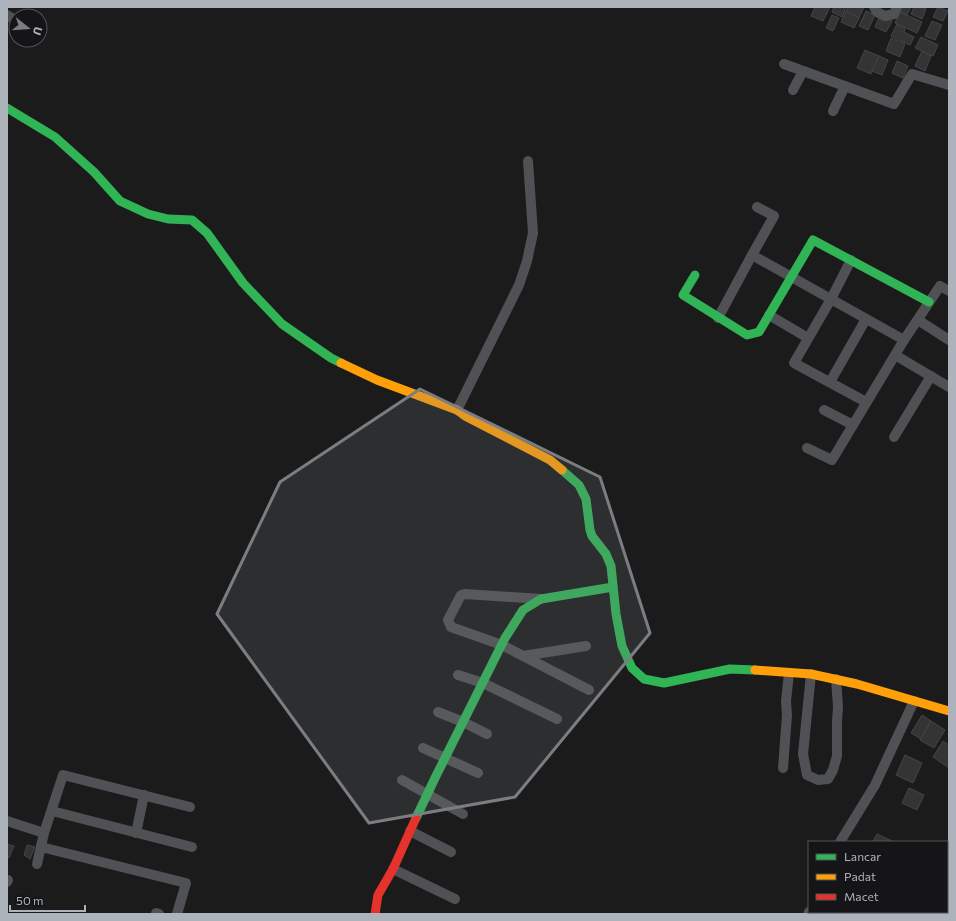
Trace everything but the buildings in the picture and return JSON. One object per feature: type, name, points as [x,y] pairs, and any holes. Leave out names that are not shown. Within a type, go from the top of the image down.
[{"type":"street","points":[[874,7],[877,12],[885,16],[894,14],[897,7]]},
{"type":"street","points":[[784,64],[894,104],[912,74],[949,85]]},
{"type":"street","points":[[793,90],[803,71]]},
{"type":"street","points":[[833,111],[845,86]]},
{"type":"street","points":[[7,108],[55,137],[94,172],[120,201],[148,214],[168,219],[192,220],[200,226],[207,233],[243,283],[282,324],[331,358],[377,380],[456,410],[550,460],[579,485],[586,498],[592,536],[606,554],[611,566],[612,587],[622,646],[632,668],[649,681],[664,682],[730,669],[812,674],[858,684],[886,694],[949,711]]},
{"type":"street","points":[[456,410],[519,285],[527,261],[533,233],[528,160]]},
{"type":"street","points":[[718,318],[774,216],[757,207]]},
{"type":"street","points":[[695,275],[683,296],[747,335],[759,332],[813,240],[929,302]]},
{"type":"street","points":[[752,255],[904,340]]},
{"type":"street","points":[[851,260],[831,299],[794,363],[866,402]]},
{"type":"street","points":[[807,448],[832,460],[904,340],[940,286],[949,291]]},
{"type":"street","points":[[769,315],[808,338]]},
{"type":"street","points":[[830,382],[866,319]]},
{"type":"street","points":[[918,320],[949,340]]},
{"type":"street","points":[[895,355],[949,387]]},
{"type":"street","points":[[894,437],[931,376]]},
{"type":"street","points":[[824,410],[853,425]]},
{"type":"street","points":[[589,690],[502,645],[451,627],[448,620],[461,595],[465,594],[541,599],[612,587]]},
{"type":"street","points":[[375,914],[378,895],[393,869],[427,794],[502,645],[523,610],[541,599]]},
{"type":"street","points":[[523,656],[586,646]]},
{"type":"street","points":[[783,768],[787,711],[786,701],[789,673]]},
{"type":"street","points":[[812,674],[803,754],[807,775],[818,780],[828,779],[833,770],[837,756],[838,707],[836,680]]},
{"type":"street","points":[[458,675],[483,683],[557,719]]},
{"type":"street","points":[[841,841],[875,785],[914,701]]},
{"type":"street","points":[[438,712],[487,734]]},
{"type":"street","points":[[423,748],[478,773]]},
{"type":"street","points":[[37,864],[44,833],[63,775],[190,807]]},
{"type":"street","points":[[402,780],[463,814]]},
{"type":"street","points":[[136,833],[144,795]]},
{"type":"street","points":[[52,811],[192,847]]},
{"type":"street","points":[[7,821],[44,833]]},
{"type":"street","points":[[410,831],[451,852]]},
{"type":"street","points":[[41,847],[186,883],[177,914]]},
{"type":"street","points":[[393,869],[455,899]]},
{"type":"highlighted area","points":[[420,389],[600,477],[650,633],[515,797],[369,823],[217,614],[280,482]]},
{"type":"traffic: fast","points":[[7,108],[55,137],[94,172],[120,201],[148,214],[168,219],[192,220],[207,233],[243,283],[282,324],[331,358],[341,363]]},
{"type":"traffic: fast","points":[[695,275],[683,295],[747,335],[759,332],[813,240],[929,302]]},
{"type":"traffic: fast","points":[[562,470],[579,485],[586,499],[592,536],[606,554],[611,566],[616,614],[622,646],[632,668],[644,679],[664,683],[730,669],[755,670]]},
{"type":"traffic: fast","points":[[416,818],[505,638],[523,610],[541,599],[613,587]]},
{"type":"traffic: slow","points":[[341,363],[377,380],[457,410],[465,416],[550,460],[562,470]]},
{"type":"traffic: slow","points":[[755,670],[811,674],[857,684],[949,711]]},
{"type":"traffic: jam","points":[[375,914],[378,895],[393,869],[416,818]]}]
